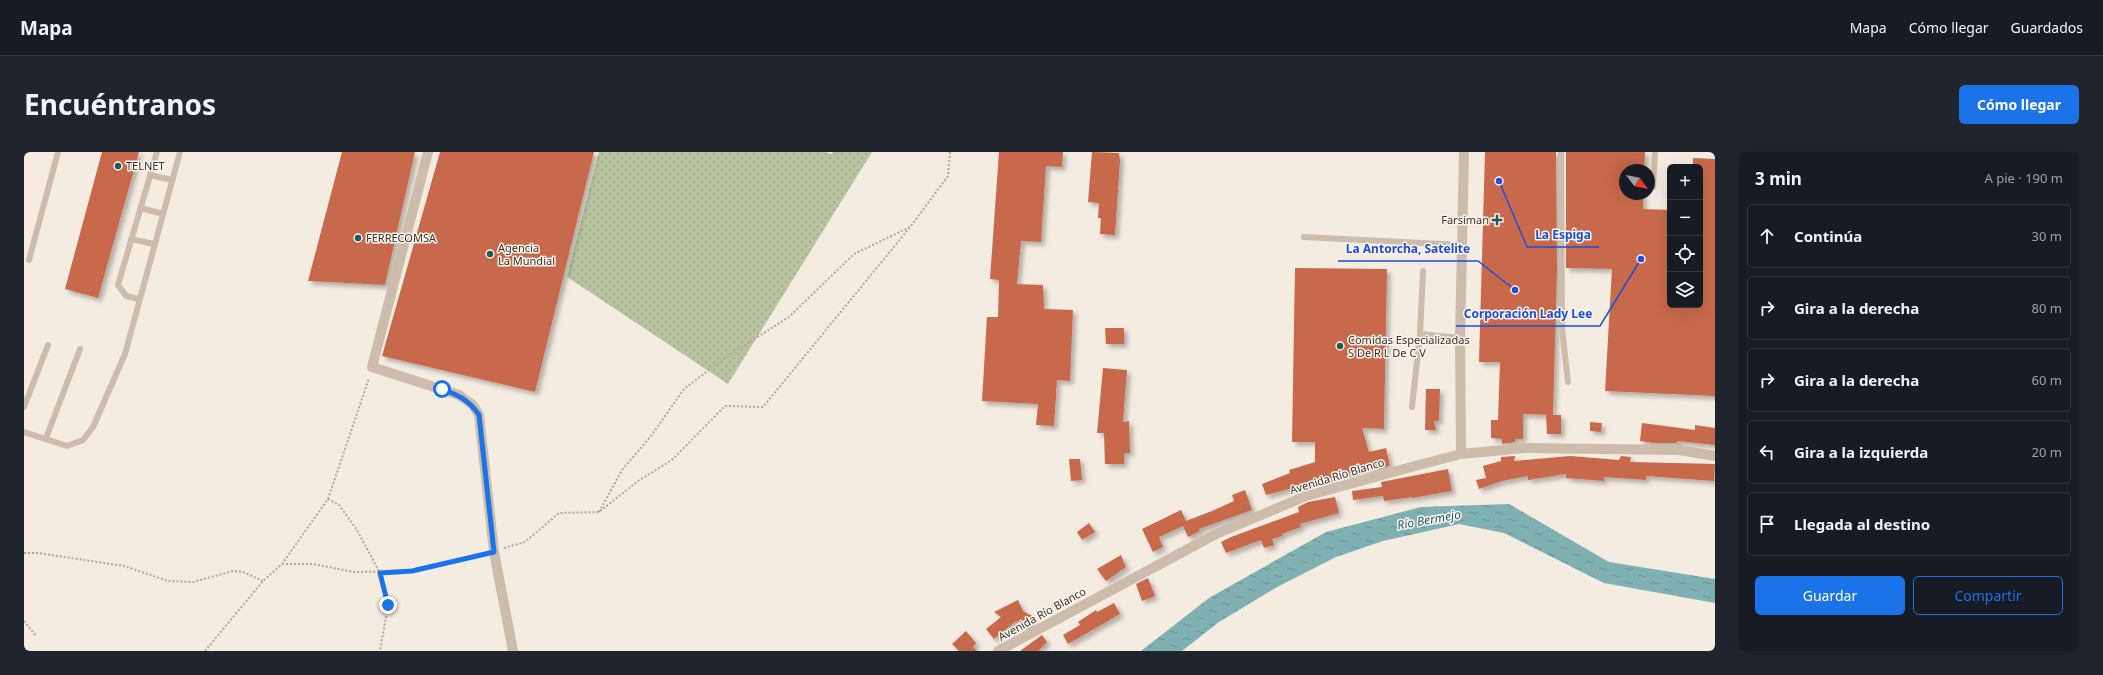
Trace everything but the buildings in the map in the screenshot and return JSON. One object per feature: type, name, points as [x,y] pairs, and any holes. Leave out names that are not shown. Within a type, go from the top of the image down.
[{"type":"street","points":[[428,152],[372,367],[459,395],[472,405],[479,415],[494,552],[513,651]]},
{"type":"street","points":[[1460,454],[1460,338],[1464,152]]},
{"type":"street","name":"Avenida Río Blanco","points":[[998,651],[1223,531],[1306,496],[1460,454],[1525,448],[1679,450],[1715,456]]},
{"type":"lane","points":[[29,260],[58,152]]},
{"type":"lane","points":[[139,299],[126,296],[118,285],[157,152]]},
{"type":"lane","points":[[24,432],[67,446],[83,440],[93,427],[125,354],[180,152]]},
{"type":"lane","points":[[1561,152],[1562,328],[1568,382]]},
{"type":"lane","points":[[1655,152],[1655,164]]},
{"type":"lane","points":[[150,175],[172,180]]},
{"type":"lane","points":[[141,208],[163,214]]},
{"type":"lane","points":[[1304,237],[1462,244]]},
{"type":"lane","points":[[131,239],[154,244]]},
{"type":"lane","points":[[1412,407],[1420,334],[1423,271]]},
{"type":"lane","points":[[1420,334],[1460,338]]},
{"type":"lane","points":[[24,407],[48,345]]},
{"type":"lane","points":[[46,438],[80,349]]},
{"type":"path","points":[[282,564],[313,564],[354,572],[380,573],[412,571],[494,552],[525,542],[559,513],[599,512],[638,481],[672,460],[725,406],[763,407],[911,226],[948,176],[950,152]]},
{"type":"path","points":[[599,512],[622,470],[651,436],[684,389],[723,359],[789,317],[854,254],[911,226]]},
{"type":"path","points":[[205,651],[262,581],[282,564],[328,500],[372,367]]},
{"type":"path","points":[[328,500],[339,505],[344,511],[357,530],[380,573],[388,605],[380,651]]},
{"type":"path","points":[[24,553],[38,553],[124,566],[168,581],[193,582],[233,571],[243,572],[262,581]]},
{"type":"path","points":[[24,621],[36,636]]},
{"type":"green space","points":[[599,152],[825,152],[832,154],[833,152],[872,152],[728,384],[567,277]]},
{"type":"water","name":"Río Bermejo","points":[[1509,504],[1609,562],[1715,579],[1715,603],[1604,583],[1504,533],[1459,524],[1383,541],[1336,557],[1277,587],[1219,622],[1182,651],[1141,651],[1209,598],[1326,532],[1421,507]]},
{"type":"place","name":"TELNET","points":[[118,166]]},
{"type":"place","name":"La Espiga","points":[[1499,181]]},
{"type":"place","name":"Farsiman","points":[[1497,220]]},
{"type":"place","name":"FERRECOMSA","points":[[358,238]]},
{"type":"place","name":"Agencia La Mundial","points":[[490,254]]},
{"type":"place","name":"Corporación Lady Lee","points":[[1641,259]]},
{"type":"place","name":"La Antorcha, Satelite","points":[[1515,290]]},
{"type":"place","name":"Comidas Especializadas S De R L De C V","points":[[1340,346]]},
{"type":"route","points":[[388,605],[380,573],[412,571],[494,552],[479,415],[472,405],[459,395],[442,389]]}]
